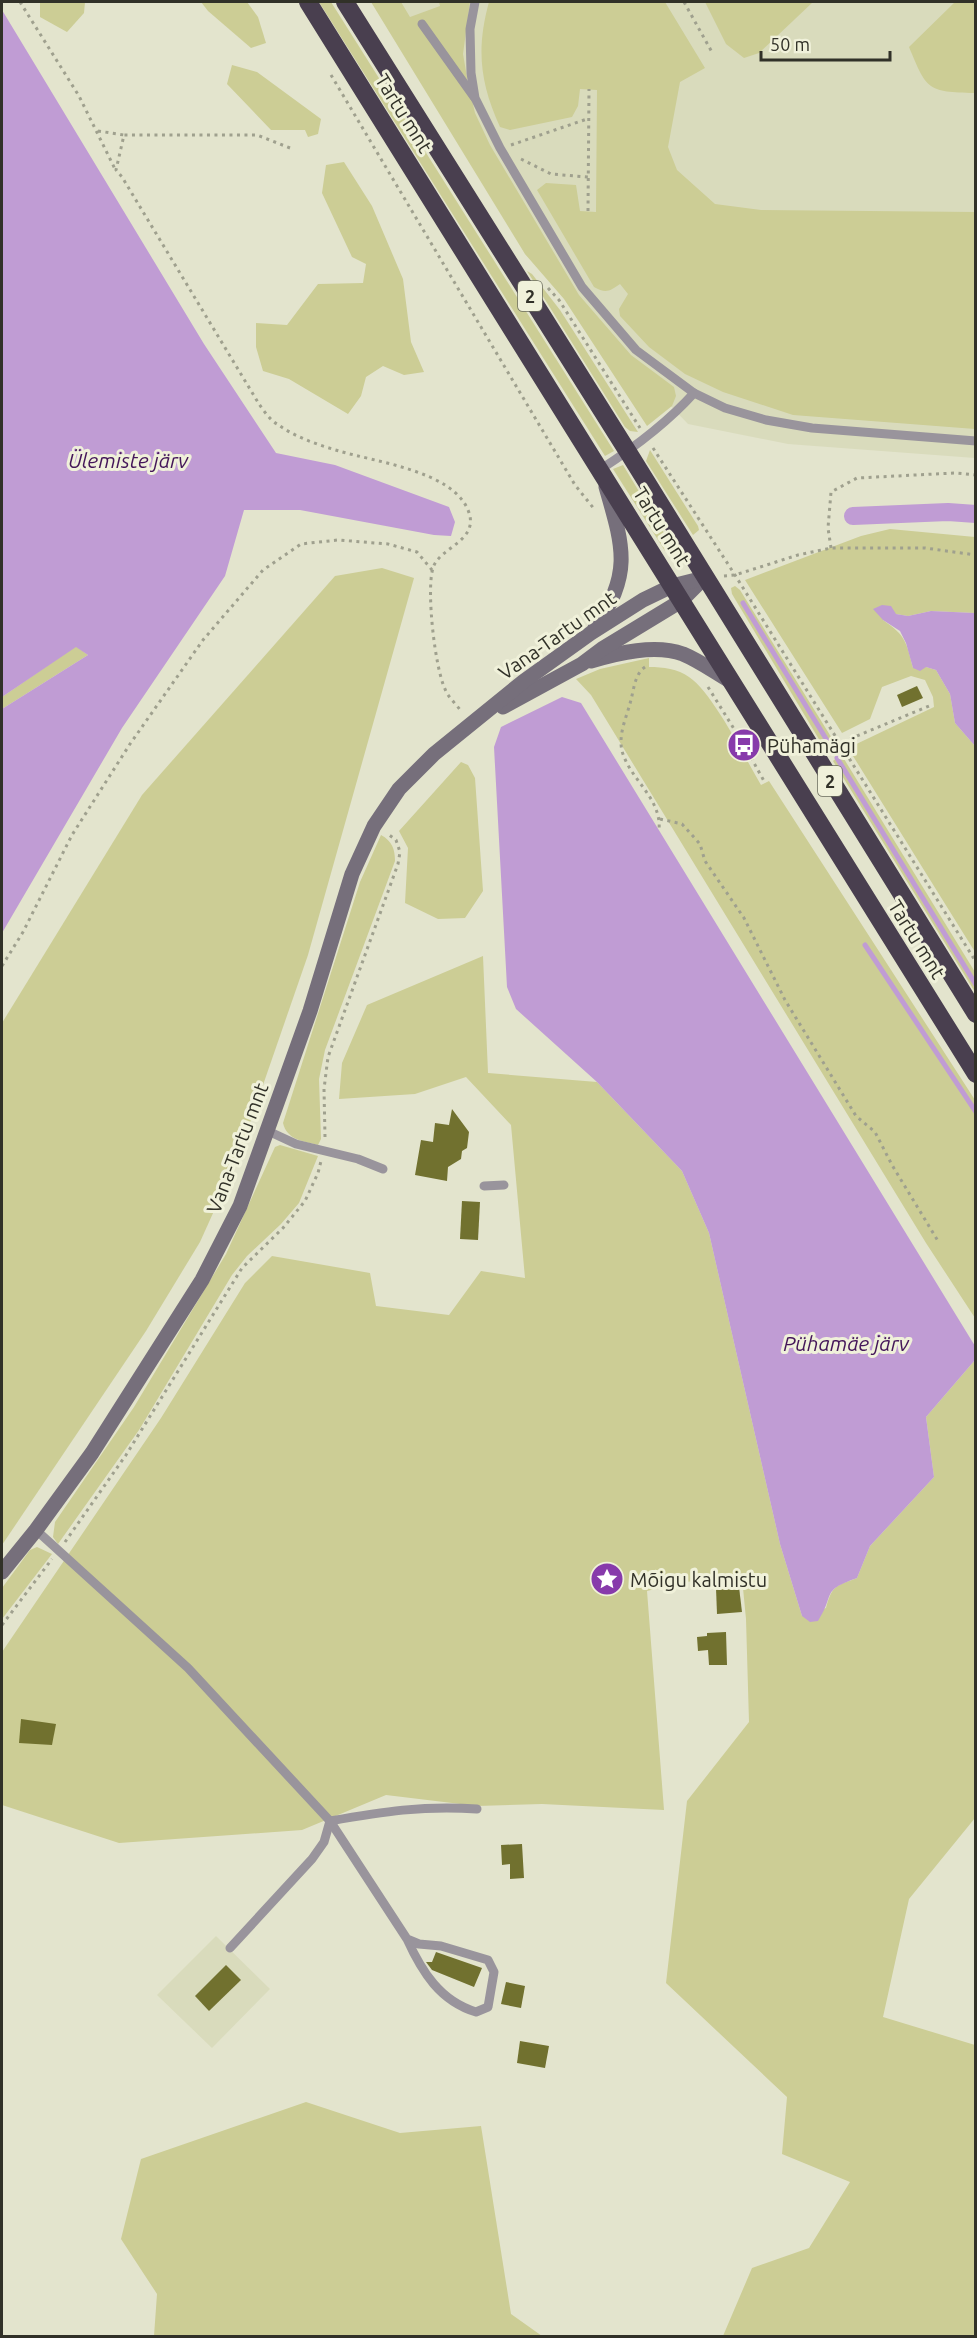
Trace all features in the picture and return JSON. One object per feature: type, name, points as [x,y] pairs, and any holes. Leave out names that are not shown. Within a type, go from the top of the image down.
[{"type":"highway","name":"Tartu mnt","points":[[308,2],[975,1074]]},
{"type":"highway","name":"Tartu mnt","points":[[345,2],[628,452],[975,1014]]},
{"type":"street","points":[[591,633],[611,602],[622,566],[621,539],[601,470]]},
{"type":"street","points":[[677,593],[704,578]]},
{"type":"street","name":"Vana-Tartu mnt","points":[[2,1572],[92,1453],[202,1280],[240,1206],[310,1011],[352,874],[374,826],[399,789],[466,719],[591,633],[644,600],[677,593]]},
{"type":"street","name":"Vana-Tartu mnt","points":[[466,719],[582,664],[677,593]]},
{"type":"street","points":[[582,664],[609,656],[661,650],[682,654],[732,682]]},
{"type":"lane","points":[[475,2],[470,29],[471,73],[476,99]]},
{"type":"lane","points":[[422,24],[476,99],[500,148],[582,287],[636,350],[694,393],[725,408],[766,420],[812,428],[975,441]]},
{"type":"lane","points":[[601,470],[676,414],[694,393]]},
{"type":"lane","points":[[268,1131],[296,1144],[358,1159],[383,1169]]},
{"type":"lane","points":[[484,1186],[504,1185]]},
{"type":"lane","points":[[36,1530],[188,1668],[330,1821],[407,1939],[420,1967],[443,1995],[461,2007],[476,2012],[488,2007],[494,1972],[488,1960],[441,1946],[419,1944],[407,1939]]},
{"type":"lane","points":[[330,1821],[396,1809],[454,1807],[477,1809]]},
{"type":"lane","points":[[230,1948],[312,1859],[324,1842],[330,1821]]},
{"type":"path","points":[[20,2],[79,96],[116,170],[259,404],[274,423],[295,435],[339,451],[405,467],[451,488],[469,512],[468,529],[462,540],[436,560],[432,570],[433,643],[445,690],[466,719]]},
{"type":"path","points":[[684,2],[713,54]]},
{"type":"path","points":[[330,73],[575,485],[598,514]]},
{"type":"path","points":[[588,211],[589,89]]},
{"type":"path","points":[[500,148],[587,119]]},
{"type":"path","points":[[98,131],[124,135],[257,135],[290,148]]},
{"type":"path","points":[[116,170],[124,135]]},
{"type":"path","points":[[500,148],[551,174],[588,177]]},
{"type":"path","points":[[545,286],[559,300],[735,575],[975,962]]},
{"type":"path","points":[[831,548],[828,528],[831,492],[857,478],[955,473],[975,475]]},
{"type":"path","points":[[2,966],[23,932],[72,835],[130,744],[203,640],[263,570],[302,544],[338,540],[388,544],[417,552],[432,570]]},
{"type":"path","points":[[704,578],[735,575],[798,555],[831,548],[925,548],[975,555]]},
{"type":"path","points":[[649,664],[639,671],[621,743],[630,768],[654,802],[660,819],[659,830]]},
{"type":"path","points":[[702,681],[739,736],[764,781]]},
{"type":"path","points":[[466,719],[471,706]]},
{"type":"path","points":[[816,758],[840,743],[929,706]]},
{"type":"path","points":[[660,819],[682,824],[700,844],[705,861],[744,918],[785,1000],[856,1116],[875,1132],[938,1241]]},
{"type":"shaded area","points":[[392,2],[975,2],[975,458],[788,444],[688,424],[525,254]]},
{"type":"shaded area","points":[[216,1936],[270,1989],[212,2048],[157,1995]]},
{"type":"green space","points":[[40,2],[85,2],[84,13],[67,32],[40,17]]},
{"type":"green space","points":[[201,2],[247,2],[258,17],[266,43],[251,48],[208,11]]},
{"type":"green space","points":[[319,2],[331,2],[614,451],[605,456]]},
{"type":"green space","points":[[371,2],[401,2],[410,17],[440,6],[439,2],[470,2],[463,54],[475,113],[490,145],[579,295],[631,355],[674,387],[676,396],[672,406],[647,426],[564,299],[525,254]]},
{"type":"green space","points":[[489,2],[665,2],[705,68],[680,82],[668,147],[677,170],[715,204],[761,210],[975,212],[975,429],[793,415],[723,392],[685,374],[649,347],[620,316],[619,309],[628,294],[620,284],[608,291],[594,287],[537,190],[546,183],[576,185],[580,211],[596,212],[597,90],[580,89],[578,106],[572,117],[510,130],[500,127],[488,96],[482,66],[482,35]]},
{"type":"green space","points":[[705,2],[813,2],[759,53],[744,58],[726,44]]},
{"type":"green space","points":[[955,2],[975,2],[975,93],[947,91],[931,86],[920,72],[909,47]]},
{"type":"green space","points":[[232,65],[257,72],[321,119],[318,134],[308,137],[305,130],[271,130],[227,84]]},
{"type":"green space","points":[[344,162],[372,206],[403,279],[411,342],[424,372],[404,375],[383,366],[366,377],[361,396],[348,414],[289,379],[263,371],[256,347],[256,323],[287,325],[318,284],[363,283],[366,264],[352,257],[322,193],[326,165]]},
{"type":"green space","points":[[527,271],[532,274],[560,310],[638,432],[630,431],[625,427]]},
{"type":"green space","points":[[650,450],[698,526],[699,530],[693,535],[646,461]]},
{"type":"green space","points":[[623,465],[672,546],[665,551],[613,469]]},
{"type":"green space","points":[[890,529],[975,537],[975,613],[931,611],[908,616],[896,614],[883,620],[901,635],[909,651],[913,668],[926,667],[936,670],[950,694],[955,723],[975,746],[975,952],[848,748],[934,707],[933,697],[925,680],[911,676],[882,687],[870,719],[842,733],[745,580],[861,536]]},
{"type":"green space","points":[[382,568],[414,578],[308,955],[237,1160],[200,1242],[146,1331],[2,1545],[2,1023],[142,795],[335,576]]},
{"type":"green space","points":[[735,586],[740,590],[833,740],[824,743],[820,741],[732,594],[731,588]]},
{"type":"green space","points":[[76,646],[88,655],[2,709],[2,697]]},
{"type":"green space","points":[[649,658],[649,667],[660,667],[685,674],[708,697],[761,785],[769,781],[975,1100],[975,1318],[926,1243],[591,695],[576,679],[600,669]]},
{"type":"green space","points":[[841,754],[975,972],[975,992],[833,761]]},
{"type":"green space","points":[[461,762],[468,765],[475,778],[483,891],[465,918],[438,919],[405,903],[408,848],[399,831]]},
{"type":"green space","points":[[381,835],[392,846],[395,861],[325,1050],[319,1079],[321,1139],[318,1145],[292,1136],[283,1123],[360,882]]},
{"type":"green space","points":[[483,956],[488,1073],[597,1082],[682,1171],[709,1233],[780,1544],[802,1616],[826,1608],[830,1595],[836,1587],[857,1578],[870,1546],[934,1477],[926,1417],[975,1360],[975,1818],[909,1899],[883,2017],[975,2045],[975,2336],[723,2336],[752,2268],[809,2248],[850,2182],[782,2154],[787,2097],[666,1983],[687,1801],[749,1722],[746,1619],[742,1578],[683,1582],[647,1591],[664,1810],[542,1804],[477,1806],[386,1795],[302,1830],[119,1843],[2,1805],[2,1652],[161,1418],[245,1283],[272,1256],[370,1273],[376,1306],[449,1315],[481,1271],[525,1278],[511,1125],[466,1077],[415,1094],[339,1099],[342,1063],[367,1005]]},
{"type":"green space","points":[[280,1145],[318,1156],[299,1203],[281,1224],[247,1256],[232,1275],[139,1430],[58,1544],[53,1537],[55,1522],[134,1407],[226,1254],[275,1147]]},
{"type":"green space","points":[[37,1547],[52,1554],[2,1619],[2,1588],[30,1550]]},
{"type":"green space","points":[[306,2102],[400,2133],[481,2126],[511,2314],[542,2336],[154,2336],[157,2294],[121,2239],[141,2159]]},
{"type":"water","name":"Ülemiste järv","points":[[2,10],[204,344],[276,453],[335,465],[449,507],[455,522],[451,536],[434,535],[300,510],[244,510],[225,576],[122,728],[2,933],[2,709],[88,655],[76,647],[2,697]]},
{"type":"water","points":[[882,605],[891,606],[896,614],[908,616],[931,611],[975,613],[975,746],[955,723],[950,694],[936,670],[926,667],[920,671],[913,668],[900,631],[883,620],[873,609]]},
{"type":"water","name":"Pühamäe järv","points":[[562,697],[581,703],[975,1346],[975,1360],[926,1417],[934,1477],[870,1546],[857,1578],[833,1590],[818,1621],[810,1622],[802,1616],[780,1544],[709,1233],[682,1171],[597,1082],[516,1009],[507,987],[494,747],[501,727]]},
{"type":"building","points":[[917,686],[923,698],[902,707],[897,695]]},
{"type":"building","points":[[452,1109],[469,1132],[467,1148],[462,1151],[461,1159],[448,1167],[447,1181],[415,1175],[421,1140],[433,1142],[435,1123],[449,1125]]},
{"type":"building","points":[[462,1201],[480,1202],[478,1240],[460,1239]]},
{"type":"building","points":[[739,1587],[742,1612],[717,1614],[716,1588]]},
{"type":"building","points":[[726,1632],[727,1665],[709,1665],[708,1650],[698,1651],[697,1637],[707,1636],[707,1633]]},
{"type":"building","points":[[21,1719],[56,1724],[52,1745],[19,1743]]},
{"type":"building","points":[[522,1844],[524,1878],[510,1879],[510,1864],[502,1865],[501,1845]]},
{"type":"building","points":[[436,1952],[482,1968],[474,1987],[432,1970],[426,1962],[432,1962]]},
{"type":"building","points":[[226,1965],[241,1980],[209,2011],[195,1996]]},
{"type":"building","points":[[506,1982],[525,1986],[521,2008],[501,2004]]},
{"type":"building","points":[[520,2041],[549,2046],[545,2068],[517,2063]]},
{"type":"waterway","points":[[853,516],[948,512],[976,514]]},
{"type":"waterway","points":[[743,603],[828,742]]},
{"type":"waterway","points":[[837,758],[976,985]]},
{"type":"waterway","points":[[865,945],[976,1112]]},
{"type":"place","name":"Pühamägi","points":[[744,745]]},
{"type":"place","name":"Mõigu kalmistu","points":[[607,1579]]}]
